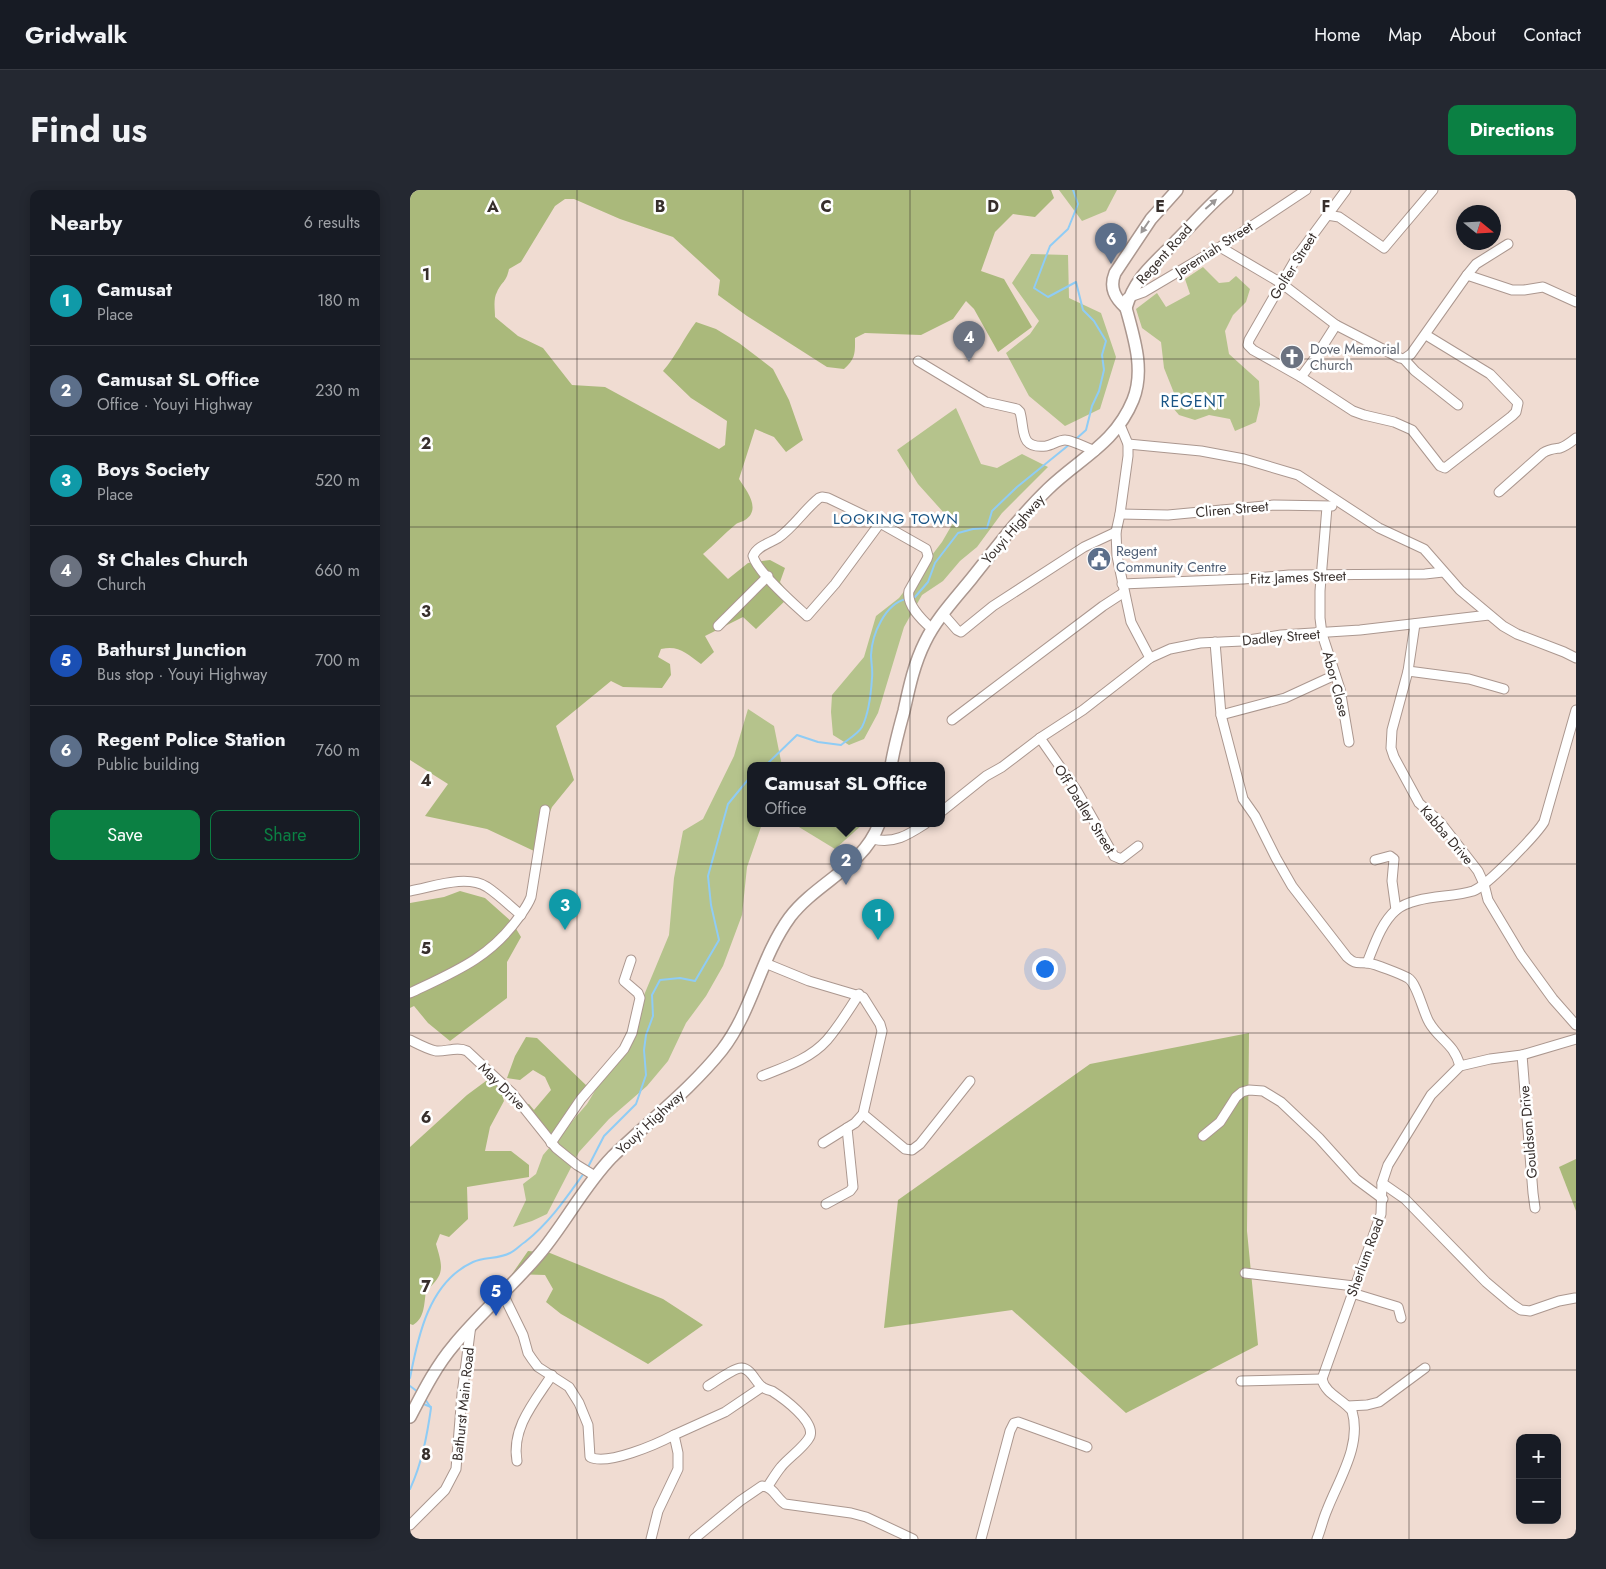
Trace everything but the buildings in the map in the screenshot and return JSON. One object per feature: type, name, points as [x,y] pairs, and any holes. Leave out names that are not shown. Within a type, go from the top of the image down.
[{"type":"main road","name":"Regent Road","points":[[1177,190],[1151,219],[1115,274],[1112,284],[1124,302],[1146,270],[1203,211],[1228,190]]},
{"type":"main road","name":"Youyi Highway","points":[[892,762],[913,674],[920,652],[932,629],[1036,502],[1060,478],[1095,451],[1120,425],[1134,398],[1139,366],[1124,302]]},
{"type":"main road","name":"Youyi Highway","points":[[410,1417],[452,1347],[542,1251],[592,1174],[694,1082],[723,1048],[744,1013],[777,937],[792,915],[862,853],[873,839],[878,827]]},
{"type":"street","name":"Jeremiah Street","points":[[1124,302],[1154,287],[1220,247],[1306,190]]},
{"type":"street","name":"Golfer Street","points":[[1301,376],[1253,350],[1248,345],[1249,340],[1281,283],[1346,190]]},
{"type":"street","points":[[1327,215],[1339,217],[1384,248],[1433,190]]},
{"type":"street","points":[[1404,359],[1412,354],[1440,311],[1476,264],[1508,244]]},
{"type":"street","points":[[1220,247],[1281,283],[1336,325],[1404,359],[1415,371],[1458,405]]},
{"type":"street","points":[[1467,275],[1512,290],[1543,287],[1576,302]]},
{"type":"street","points":[[1336,325],[1301,376],[1353,410],[1364,415],[1394,422],[1412,430],[1442,468],[1448,466],[1512,416],[1516,412],[1518,403],[1490,374],[1426,335]]},
{"type":"street","points":[[918,361],[986,402],[1017,409],[1020,412],[1023,435],[1030,444],[1046,446],[1066,440],[1095,451]]},
{"type":"street","points":[[1120,425],[1128,444],[1128,456],[1116,532],[1117,556],[1131,622],[1150,658]]},
{"type":"street","points":[[1499,492],[1538,456],[1550,449],[1566,445],[1576,438]]},
{"type":"street","points":[[1128,444],[1200,451],[1267,465],[1298,475],[1379,528],[1424,549],[1443,572],[1489,616],[1517,634],[1576,658]]},
{"type":"street","points":[[880,523],[835,584],[807,616],[755,561],[754,553],[789,530],[815,501],[822,497],[828,498],[880,523],[923,546],[928,552],[927,560],[908,596],[915,611],[932,629]]},
{"type":"street","name":"Cliren Street","points":[[1120,514],[1168,515],[1274,505],[1327,507],[1343,505]]},
{"type":"street","name":"Abor Close","points":[[1327,507],[1319,604],[1322,634],[1344,705],[1349,742]]},
{"type":"street","points":[[943,614],[961,632],[993,606],[1084,547],[1116,532]]},
{"type":"street","name":"Fitz James Street","points":[[1123,588],[1289,575],[1443,572]]},
{"type":"street","points":[[718,626],[768,576]]},
{"type":"street","points":[[952,720],[1103,606],[1123,588]]},
{"type":"street","name":"Dadley Street","points":[[945,809],[977,782],[1002,767],[1040,738],[1082,710],[1150,658],[1181,646],[1242,641],[1281,635],[1322,634],[1489,616]]},
{"type":"street","name":"Kabba Drive","points":[[1415,624],[1408,671],[1392,730],[1391,748],[1419,803],[1448,832],[1471,862],[1484,884],[1486,895],[1491,905],[1521,955],[1553,999],[1576,1025]]},
{"type":"street","points":[[1215,642],[1221,715],[1240,793],[1255,816],[1292,886],[1347,957],[1356,964],[1367,963],[1412,981],[1430,1025],[1455,1051],[1460,1066],[1490,1059],[1522,1055],[1576,1039]]},
{"type":"street","points":[[1408,671],[1469,679],[1504,690]]},
{"type":"street","points":[[1221,715],[1285,698],[1335,675]]},
{"type":"street","points":[[1367,963],[1379,934],[1396,910],[1413,902],[1473,891],[1484,884],[1534,837],[1544,822],[1576,710]]},
{"type":"street","name":"Off Dadley Street","points":[[1040,738],[1077,791],[1114,856],[1121,859],[1138,846]]},
{"type":"street","points":[[410,993],[466,966],[489,951],[506,935],[521,915],[529,904],[531,897],[545,810]]},
{"type":"street","points":[[873,839],[895,840],[919,827]]},
{"type":"street","points":[[1374,860],[1387,856],[1394,859],[1392,881],[1396,910]]},
{"type":"street","points":[[410,891],[466,880],[477,882],[487,887],[521,915]]},
{"type":"street","points":[[551,1143],[581,1099],[614,1062],[629,1041],[640,998],[638,993],[624,981],[631,960]]},
{"type":"street","points":[[765,963],[809,981],[858,994],[866,1000],[880,1024],[882,1031],[862,1114],[847,1128],[823,1142]]},
{"type":"street","points":[[762,1076],[797,1062],[817,1049],[836,1029],[858,994]]},
{"type":"street","name":"May Drive","points":[[410,1040],[437,1051],[463,1049],[467,1051],[512,1093],[551,1143],[577,1165],[592,1174]]},
{"type":"street","name":"Gouldson Drive","points":[[1522,1055],[1535,1208]]},
{"type":"street","name":"Sherlum Road","points":[[1322,1379],[1381,1214],[1383,1199],[1382,1183],[1388,1164],[1431,1095],[1460,1066]]},
{"type":"street","points":[[862,1114],[906,1149],[912,1150],[920,1144],[970,1081]]},
{"type":"street","points":[[1203,1136],[1220,1122],[1236,1097],[1242,1092],[1250,1090],[1263,1091],[1281,1102],[1319,1138],[1356,1178],[1383,1199]]},
{"type":"street","points":[[826,1204],[850,1191],[853,1187],[847,1128]]},
{"type":"street","points":[[1382,1183],[1405,1199],[1481,1278],[1521,1310],[1530,1311],[1559,1300],[1575,1298]]},
{"type":"street","points":[[1245,1273],[1353,1290],[1398,1307],[1401,1318]]},
{"type":"street","points":[[502,1292],[523,1334],[528,1353],[532,1359],[538,1367],[568,1387],[579,1403],[588,1425],[588,1452],[590,1457],[594,1459],[606,1459],[646,1449],[725,1412],[762,1387]]},
{"type":"street","name":"Bathurst Main Road","points":[[410,1526],[445,1490],[456,1469],[462,1394],[471,1325]]},
{"type":"street","points":[[708,1386],[742,1368],[749,1372],[762,1387],[797,1410],[810,1429],[810,1435],[806,1442],[780,1468],[768,1486]]},
{"type":"street","points":[[1348,1406],[1379,1402],[1425,1368]]},
{"type":"street","points":[[517,1461],[515,1450],[518,1432],[526,1415],[552,1376]]},
{"type":"street","points":[[1241,1381],[1322,1379],[1328,1390],[1352,1411],[1354,1418],[1352,1448],[1317,1539]]},
{"type":"street","points":[[980,1539],[1010,1431],[1014,1423],[1018,1422],[1088,1447]]},
{"type":"street","points":[[651,1539],[658,1511],[678,1469],[679,1461],[674,1435]]},
{"type":"street","points":[[694,1539],[740,1501],[762,1486],[768,1486],[785,1504],[851,1513],[866,1517],[913,1539]]},
{"type":"green space","points":[[410,190],[1051,190],[1054,198],[1035,217],[1013,214],[995,232],[981,271],[1004,279],[1032,327],[998,352],[974,309],[966,301],[953,319],[921,335],[865,333],[855,338],[854,355],[851,362],[844,369],[827,367],[747,316],[718,295],[720,280],[673,237],[620,219],[574,199],[565,199],[555,206],[521,262],[509,269],[507,277],[496,295],[495,317],[518,336],[543,348],[572,385],[605,387],[719,449],[725,445],[727,421],[691,398],[663,371],[696,322],[716,329],[739,343],[773,369],[789,400],[803,440],[786,452],[774,437],[755,429],[739,479],[751,500],[752,510],[750,516],[736,524],[703,554],[728,579],[748,563],[770,560],[785,568],[780,582],[790,596],[756,629],[743,617],[705,636],[714,652],[701,664],[678,649],[661,649],[658,657],[670,664],[671,675],[662,688],[623,687],[611,681],[556,726],[574,780],[552,807],[534,851],[487,829],[425,816],[448,784],[410,760]]},
{"type":"green space","points":[[1059,190],[1117,190],[1106,211],[1082,221]]},
{"type":"green space","points":[[1031,254],[1068,255],[1069,298],[1101,313],[1116,357],[1100,409],[1065,426],[1029,396],[1006,353],[1030,334],[1039,321],[1012,283]]},
{"type":"green space","points":[[1203,267],[1219,283],[1229,282],[1236,276],[1250,289],[1246,302],[1233,315],[1225,331],[1229,354],[1259,381],[1260,405],[1256,422],[1235,431],[1230,419],[1209,415],[1195,420],[1179,415],[1173,408],[1174,393],[1164,368],[1161,342],[1142,328],[1136,309],[1157,293],[1166,307],[1190,294],[1185,279]]},
{"type":"green space","points":[[956,408],[981,464],[997,468],[1022,454],[1048,467],[1002,513],[977,547],[960,561],[943,581],[922,595],[904,627],[878,713],[864,739],[849,745],[833,735],[832,695],[864,657],[876,616],[899,598],[942,542],[953,523],[918,484],[897,450]]},
{"type":"green space","points":[[748,709],[774,726],[781,762],[747,762],[747,827],[761,827],[747,867],[742,915],[723,966],[706,996],[686,1023],[668,1061],[647,1086],[609,1119],[579,1152],[547,1214],[513,1227],[526,1200],[523,1184],[536,1174],[543,1155],[587,1104],[613,1061],[637,1012],[669,935],[674,878],[683,831],[703,819],[734,756]]},
{"type":"green space","points":[[799,827],[860,827],[835,849]]},
{"type":"green space","points":[[460,891],[485,898],[512,922],[521,937],[507,962],[507,998],[450,1041],[428,1023],[414,1006],[410,1008],[410,903],[444,897]]},
{"type":"green space","points":[[1249,1033],[1247,1231],[1258,1345],[1126,1413],[1012,1310],[884,1328],[898,1200],[1090,1064]]},
{"type":"green space","points":[[526,1037],[537,1038],[588,1087],[551,1138],[525,1105],[529,1104],[534,1110],[551,1090],[545,1077],[533,1070],[520,1080],[507,1078],[515,1056]]},
{"type":"green space","points":[[490,1078],[500,1088],[504,1101],[490,1127],[485,1151],[511,1151],[529,1165],[529,1177],[467,1187],[468,1219],[449,1237],[440,1234],[436,1244],[441,1270],[437,1280],[426,1291],[422,1314],[413,1325],[410,1324],[410,1147],[467,1095]]},
{"type":"green space","points":[[1576,1159],[1576,1211],[1559,1167]]},
{"type":"green space","points":[[528,1251],[550,1253],[663,1299],[703,1325],[648,1364],[561,1314],[546,1302],[553,1289],[545,1275],[512,1274]]},
{"type":"waterway","points":[[1073,190],[1078,204],[1068,229],[1050,246],[1034,288],[1048,297],[1076,282],[1083,310],[1094,321],[1106,341],[1102,355],[1104,370],[1099,391],[1092,406],[1086,430],[1076,439]]},
{"type":"waterway","points":[[911,598],[915,597],[928,582],[935,563],[958,533],[987,528],[992,511],[1017,487],[1070,444]]},
{"type":"waterway","points":[[769,762],[797,735],[818,742],[841,745],[860,730],[869,703],[872,675],[871,655],[877,629],[886,613],[899,602],[906,599]]},
{"type":"waterway","points":[[587,1169],[604,1136],[636,1104],[646,1075],[644,1050],[646,1035],[653,1016],[652,995],[660,980],[680,978],[695,981],[719,940],[711,905],[708,876],[728,804],[747,781]]},
{"type":"waterway","points":[[410,1378],[417,1345],[428,1312],[436,1296],[446,1283],[458,1271],[473,1262],[506,1255],[514,1251],[550,1218],[584,1173]]},
{"type":"waterway","points":[[410,1386],[418,1392]]},
{"type":"waterway","points":[[410,1489],[421,1459],[428,1429],[431,1408],[425,1399]]},
{"type":"waterway","points":[[421,1403],[431,1407]]},
{"type":"place","name":"Regent Police Station","points":[[1111,264]]},
{"type":"place","name":"Dove Memorial Church","points":[[1292,357]]},
{"type":"place","name":"St Chales Church","points":[[969,362]]},
{"type":"place","name":"Regent Community Centre","points":[[1099,559]]},
{"type":"place","name":"Camusat SL Office","points":[[846,885]]},
{"type":"place","name":"Boys Society","points":[[565,930]]},
{"type":"place","name":"Camusat","points":[[878,940]]},
{"type":"place","name":"Bathurst Junction","points":[[496,1316]]},
{"type":"district","name":"REGENT","points":[[1193,401]]},
{"type":"district","name":"LOOKING TOWN","points":[[896,519]]}]
